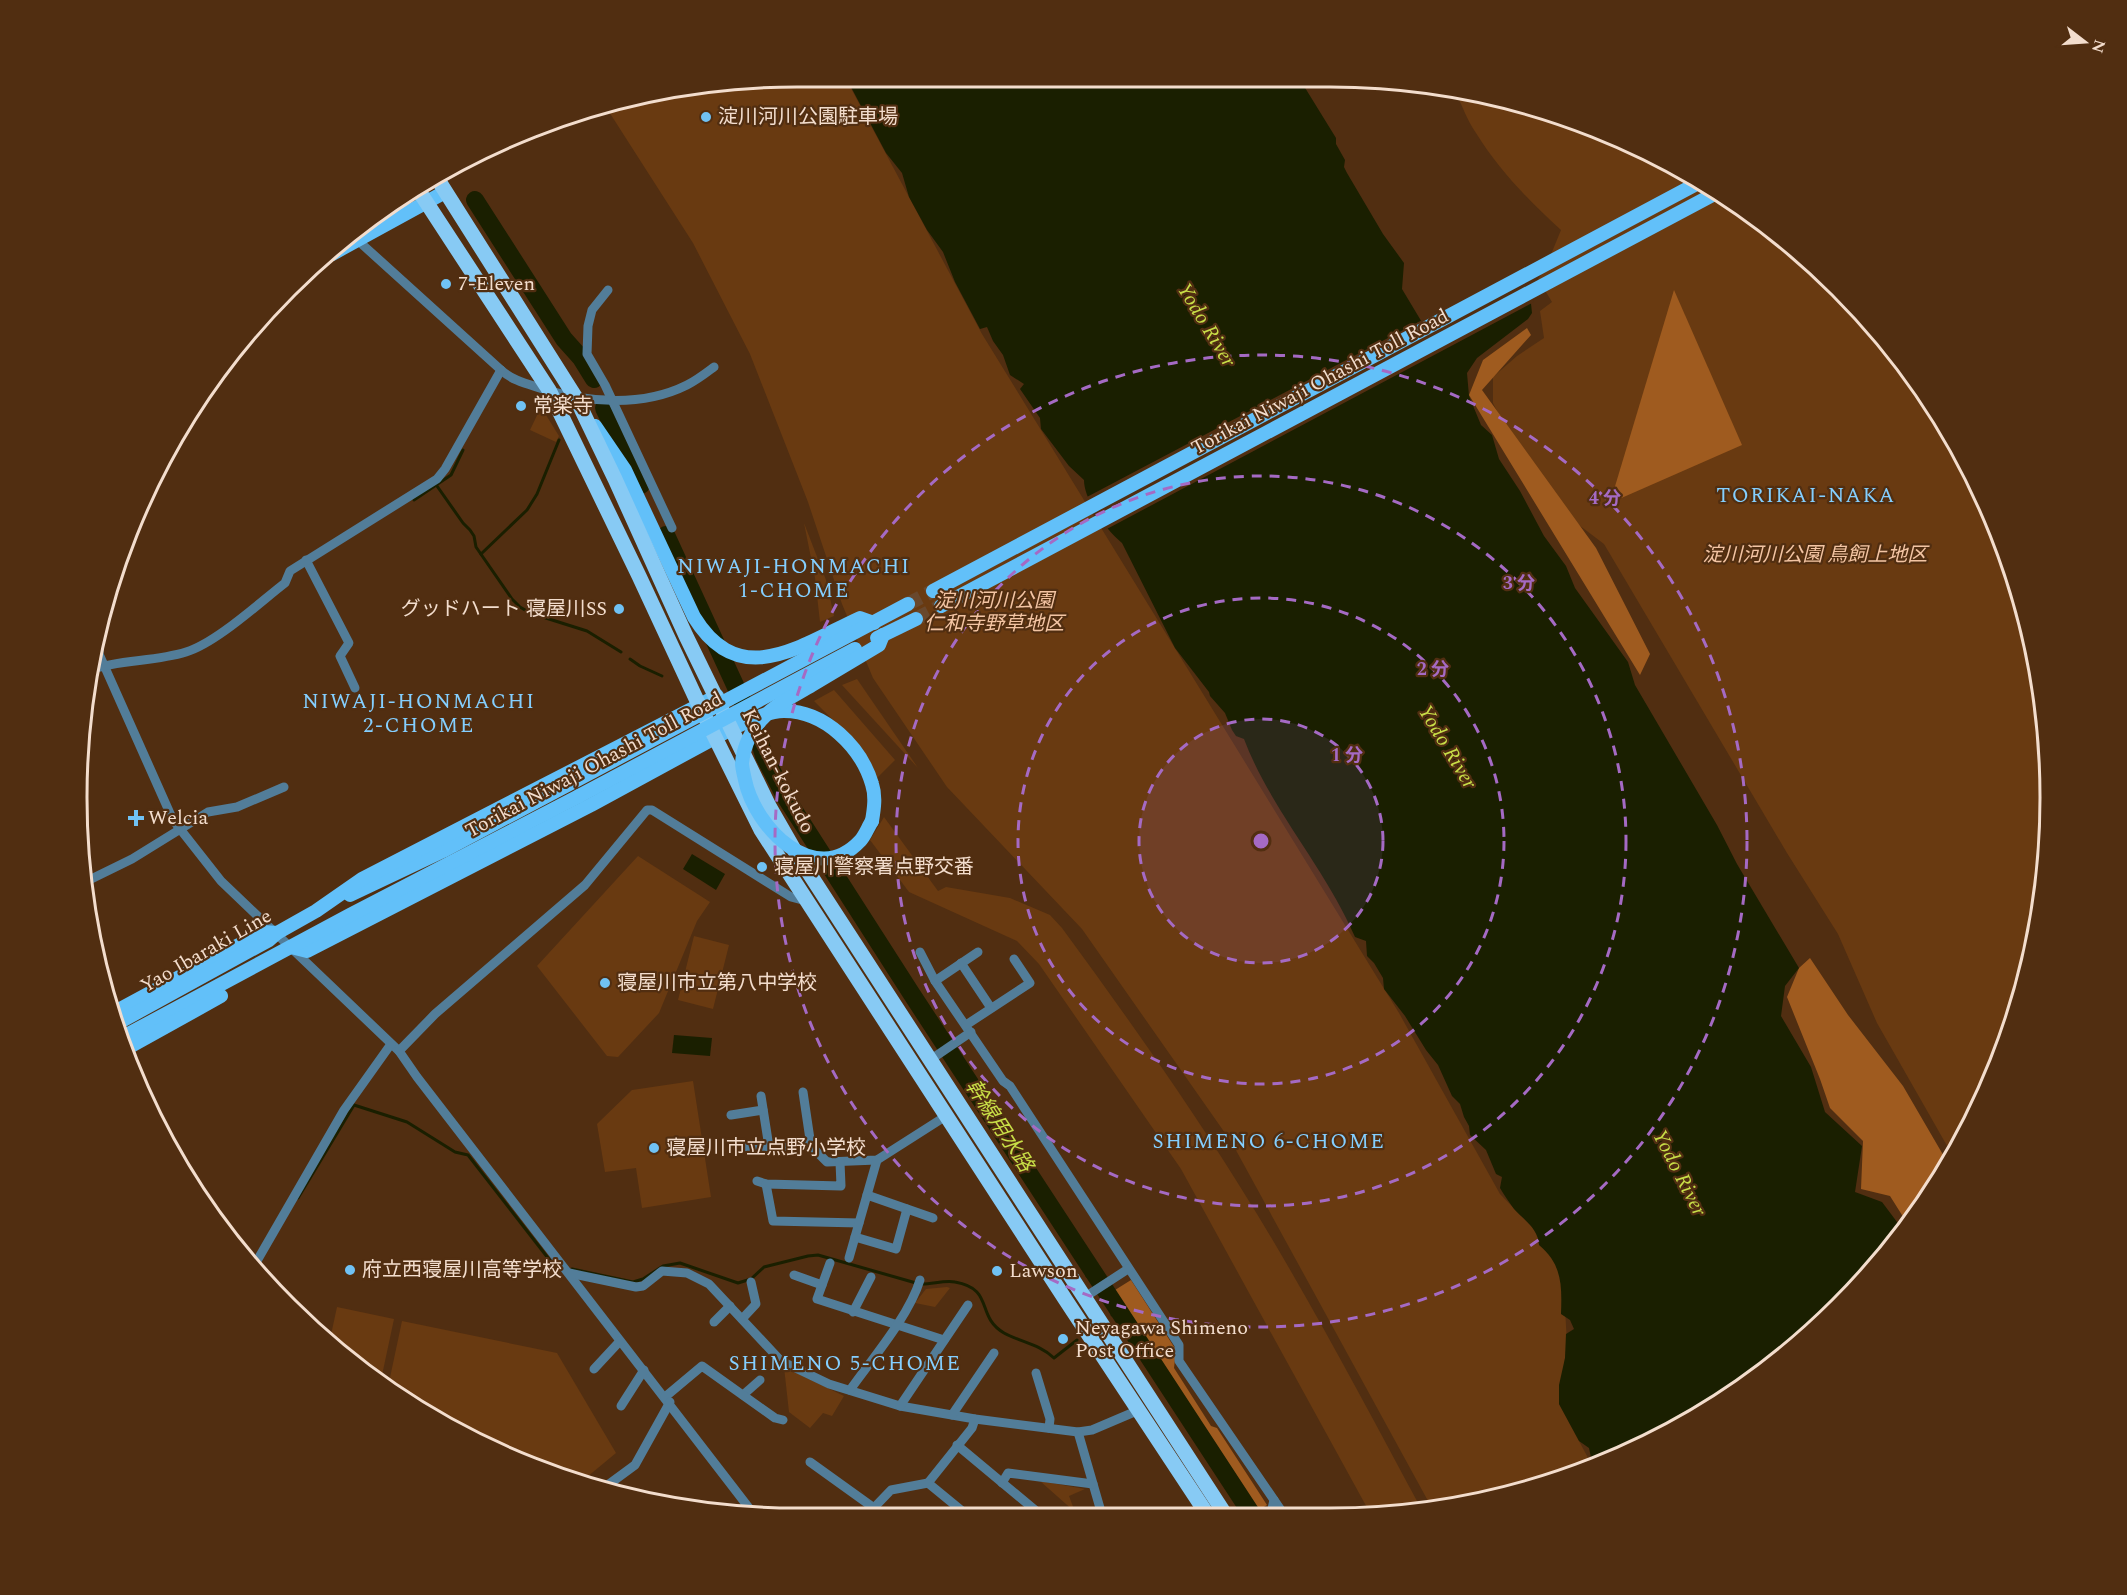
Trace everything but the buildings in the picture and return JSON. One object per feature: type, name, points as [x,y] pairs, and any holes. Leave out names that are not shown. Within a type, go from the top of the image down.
[{"type":"highway","name":"Keihan-kokudo","points":[[440,183],[576,398],[686,636],[770,806],[796,853],[936,1056],[1091,1293],[1221,1508]]},
{"type":"highway","name":"Keihan-kokudo","points":[[422,195],[549,390],[761,830],[1203,1508]]},
{"type":"main road","name":"Torikai Niwaji Ohashi Toll Road","points":[[933,591],[1692,186]]},
{"type":"main road","points":[[367,233],[445,192]]},
{"type":"main road","name":"Torikai Niwaji Ohashi Toll Road","points":[[941,606],[1710,198]]},
{"type":"main road","points":[[576,398],[625,470],[694,617],[705,635],[723,649],[736,655],[766,658],[786,653],[860,618],[874,622]]},
{"type":"main road","name":"Torikai Niwaji Ohashi Toll Road","points":[[316,911],[443,850],[908,604]]},
{"type":"main road","name":"Torikai Niwaji Ohashi Toll Road","points":[[291,947],[916,619]]},
{"type":"main road","points":[[291,947],[307,951],[591,806],[731,729],[750,720],[782,711],[802,713],[828,723],[852,747],[873,785],[875,807],[872,821],[861,840],[843,854],[826,859],[801,854],[776,838],[752,801],[742,764],[746,743],[756,726],[771,709],[879,645],[883,635]]},
{"type":"main road","points":[[316,911],[362,879],[717,696]]},
{"type":"main road","name":"Yao Ibaraki Line","points":[[123,1020],[269,940],[316,911]]},
{"type":"main road","points":[[120,1009],[262,932],[277,933]]},
{"type":"main road","name":"Yao Ibaraki Line","points":[[128,1034],[291,947]]},
{"type":"main road","points":[[132,1045],[239,985],[243,974]]},
{"type":"street","points":[[358,240],[501,370],[515,380],[576,398],[612,401],[640,399],[664,393],[687,385],[714,367]]},
{"type":"street","points":[[608,290],[592,310],[588,326],[587,354],[612,401],[672,528]]},
{"type":"street","points":[[100,666],[168,657],[206,644],[285,583],[290,571],[437,479],[445,469],[501,370]]},
{"type":"street","points":[[645,511],[659,504]]},
{"type":"street","points":[[306,560],[348,644],[340,656],[355,688]]},
{"type":"street","points":[[101,659],[173,820],[221,881],[399,1051],[747,1506]]},
{"type":"street","points":[[92,879],[132,860],[208,812],[237,807],[284,787]]},
{"type":"street","points":[[399,1051],[435,1014],[585,885],[647,810],[652,810],[791,897],[807,901]]},
{"type":"street","points":[[920,952],[935,981],[1003,1081],[1010,1086],[1179,1345],[1179,1361],[1280,1508]]},
{"type":"street","points":[[935,981],[978,952]]},
{"type":"street","points":[[936,1056],[954,1043],[991,1008],[1030,983],[1014,959]]},
{"type":"street","points":[[961,963],[991,1008]]},
{"type":"street","points":[[258,1259],[344,1110],[391,1044]]},
{"type":"street","points":[[803,1092],[811,1146],[827,1162],[877,1160],[946,1116]]},
{"type":"street","points":[[761,1096],[769,1147]]},
{"type":"street","points":[[731,1115],[763,1110]]},
{"type":"street","points":[[747,1147],[811,1146]]},
{"type":"street","points":[[849,1258],[877,1160]]},
{"type":"street","points":[[840,1162],[840,1186],[761,1183],[773,1221],[859,1223]]},
{"type":"street","points":[[867,1195],[933,1218]]},
{"type":"street","points":[[855,1237],[896,1249],[907,1209]]},
{"type":"street","points":[[830,1263],[817,1299],[944,1340]]},
{"type":"street","points":[[1091,1293],[1128,1269]]},
{"type":"street","points":[[569,1273],[636,1287],[643,1286],[662,1271],[687,1272],[709,1284],[781,1360],[830,1384],[900,1406],[975,1419],[1078,1432],[1092,1430],[1139,1410]]},
{"type":"street","points":[[794,1275],[822,1285]]},
{"type":"street","points":[[853,1312],[871,1277]]},
{"type":"street","points":[[850,1390],[896,1326],[917,1291],[920,1280]]},
{"type":"street","points":[[742,1319],[756,1304],[751,1282]]},
{"type":"street","points":[[900,1406],[968,1305]]},
{"type":"street","points":[[714,1322],[730,1306]]},
{"type":"street","points":[[594,1369],[620,1341]]},
{"type":"street","points":[[952,1415],[994,1353]]},
{"type":"street","points":[[611,1483],[635,1465],[667,1400],[702,1366],[775,1418],[783,1420]]},
{"type":"street","points":[[621,1406],[644,1370]]},
{"type":"street","points":[[1036,1373],[1050,1419],[1049,1428]]},
{"type":"street","points":[[743,1395],[760,1380]]},
{"type":"street","points":[[876,1508],[891,1490],[928,1483],[972,1428],[975,1419]]},
{"type":"street","points":[[1078,1432],[1100,1508]]},
{"type":"street","points":[[957,1445],[1032,1508]]},
{"type":"street","points":[[810,1462],[866,1508]]},
{"type":"street","points":[[1002,1483],[1008,1473],[1093,1484]]},
{"type":"street","points":[[928,1483],[958,1508]]},
{"type":"street","points":[[1272,1508],[1274,1500]]},
{"type":"green space","name":"淀川河川公園 仁和寺野草地区","points":[[798,87],[850,87],[982,334],[1399,1013],[1500,1194],[1533,1228],[1563,1274],[1567,1343],[1559,1404],[1588,1459],[1513,1484],[1428,1501],[1232,1143],[1082,929],[947,787],[873,678],[842,604],[808,502],[750,354],[693,243],[609,112],[705,93]]},
{"type":"green space","name":"淀川河川公園 鳥飼上地区","points":[[1459,99],[1513,111],[1601,141],[1685,182],[1762,234],[1798,263],[1864,329],[1920,403],[1967,483],[1986,526],[2016,614],[2034,705],[2040,798],[2034,890],[2016,981],[1986,1069],[1948,1147],[1877,1023],[1838,934],[1787,853],[1604,544],[1563,513],[1511,439],[1493,403],[1493,377],[1517,356],[1544,338],[1540,311],[1552,302],[1538,279],[1545,269],[1561,230],[1494,160],[1467,118]]},
{"type":"green space","points":[[541,407],[559,436],[556,442],[530,430]]},
{"type":"green space","points":[[804,523],[826,580],[834,616],[820,622],[815,578]]},
{"type":"green space","points":[[857,679],[918,768],[842,685]]},
{"type":"green space","points":[[834,690],[895,760],[876,779],[859,746],[814,701]]},
{"type":"green space","points":[[884,817],[938,891],[946,887],[1010,898],[1050,915],[1062,928],[1162,1069],[1257,1214],[1321,1325],[1418,1502],[1366,1506],[1181,1169],[1039,964],[1017,941],[909,892],[870,840]]},
{"type":"green space","points":[[638,856],[710,902],[697,921],[659,1013],[618,1057],[607,1056],[537,966]]},
{"type":"green space","points":[[694,936],[729,945],[713,1009],[678,1000]]},
{"type":"green space","points":[[693,1081],[711,1197],[642,1208],[636,1168],[605,1172],[597,1124],[632,1090]]},
{"type":"green space","points":[[950,1288],[935,1307],[915,1303],[926,1289]]},
{"type":"green space","points":[[337,1307],[394,1319],[382,1373],[365,1361],[331,1334]]},
{"type":"green space","points":[[402,1321],[557,1353],[616,1453],[588,1476],[569,1470],[483,1435],[442,1413],[390,1379]]},
{"type":"green space","points":[[784,1367],[844,1396],[832,1416],[823,1413],[810,1428],[789,1412]]},
{"type":"green space","points":[[1040,1481],[1085,1489],[1069,1496],[1074,1508],[1070,1508]]},
{"type":"shaded area","points":[[1674,290],[1742,445],[1610,503]]},
{"type":"shaded area","points":[[1527,328],[1531,335],[1482,390],[1596,548],[1650,654],[1640,675],[1469,395],[1483,360]]},
{"type":"shaded area","points":[[1810,958],[1848,1015],[1903,1086],[1943,1155],[1903,1216],[1890,1196],[1861,1189],[1863,1141],[1830,1108],[1787,997],[1799,968]]},
{"type":"shaded area","points":[[1131,1280],[1176,1350],[1174,1368],[1211,1426],[1217,1428],[1267,1505],[1258,1508],[1115,1290]]},
{"type":"water","name":"Yodo River","points":[[852,87],[1305,87],[1336,138],[1336,144],[1345,160],[1344,167],[1347,173],[1383,234],[1404,263],[1402,289],[1429,334],[1529,285],[1532,313],[1528,319],[1477,358],[1467,373],[1469,396],[1481,425],[1492,435],[1499,459],[1520,491],[1544,536],[1566,566],[1575,588],[1628,662],[1635,685],[1799,968],[1785,986],[1781,1016],[1811,1067],[1825,1112],[1862,1146],[1855,1192],[1882,1202],[1898,1223],[1864,1266],[1832,1300],[1798,1332],[1724,1388],[1644,1435],[1591,1458],[1589,1448],[1579,1441],[1559,1404],[1559,1385],[1565,1358],[1566,1334],[1574,1329],[1570,1320],[1561,1314],[1561,1284],[1552,1260],[1539,1245],[1533,1229],[1514,1209],[1500,1188],[1502,1177],[1496,1174],[1486,1150],[1470,1135],[1469,1126],[1460,1104],[1452,1096],[1438,1065],[1384,989],[1383,978],[1367,956],[1366,941],[1355,937],[1329,887],[1269,790],[1244,739],[1236,736],[1225,713],[1175,648],[1122,543],[1103,523],[1092,505],[1084,480],[1069,466],[1041,429],[1040,418],[1020,389],[1024,384],[1010,375],[1003,355],[987,327],[980,329],[955,282],[943,252],[927,230],[909,197],[902,173],[886,153]]},
{"type":"water","points":[[692,854],[725,874],[716,890],[683,869]]},
{"type":"water","points":[[674,1035],[712,1038],[710,1056],[672,1053]]},
{"type":"pier","points":[[1529,282],[1532,284],[1534,302],[1105,530],[1085,498],[1424,319],[1431,331]]},
{"type":"waterway","name":"幹線用水路","points":[[475,200],[564,339],[581,358],[594,379]]},
{"type":"waterway","name":"幹線用水路","points":[[604,408],[641,485]]},
{"type":"waterway","points":[[481,554],[527,510],[537,494],[559,440]]},
{"type":"waterway","points":[[414,500],[451,475],[463,450]]},
{"type":"waterway","points":[[437,486],[474,536],[476,547],[520,607],[530,613],[587,631],[621,652]]},
{"type":"waterway","name":"幹線用水路","points":[[666,535],[746,709]]},
{"type":"waterway","points":[[630,659],[662,676]]},
{"type":"waterway","name":"幹線用水路","points":[[757,733],[764,756],[786,798],[1248,1508]]},
{"type":"waterway","points":[[298,1198],[354,1105],[407,1122],[455,1152],[468,1155],[555,1267],[559,1268]]},
{"type":"waterway","points":[[572,1269],[633,1282],[643,1279],[663,1266],[680,1263],[738,1283],[751,1279],[764,1267],[818,1255],[916,1283]]},
{"type":"waterway","name":"幹線用水路","points":[[1087,1276],[1096,1275]]},
{"type":"waterway","points":[[922,1284],[951,1282],[967,1286],[980,1297],[995,1326],[1010,1336],[1043,1349],[1054,1358],[1077,1340]]},
{"type":"waterway","name":"幹線用水路","points":[[1112,1315],[1119,1310]]},
{"type":"tunnel","points":[[908,604],[933,591]]},
{"type":"tunnel","points":[[916,619],[941,606]]},
{"type":"place","name":"淀川河川公園駐車場","points":[[706,117]]},
{"type":"place","name":"7-Eleven","points":[[446,284]]},
{"type":"place","name":"常楽寺","points":[[521,406]]},
{"type":"place","name":"グッドハート 寝屋川SS","points":[[619,609]]},
{"type":"place","name":"Welcia","points":[[136,818]]},
{"type":"place","name":"寝屋川警察署点野交番","points":[[762,867]]},
{"type":"place","name":"寝屋川市立第八中学校","points":[[605,983]]},
{"type":"place","name":"寝屋川市立点野小学校","points":[[654,1148]]},
{"type":"place","name":"府立西寝屋川高等学校","points":[[350,1270]]},
{"type":"place","name":"Lawson","points":[[997,1271]]},
{"type":"place","name":"Neyagawa Shimeno Post Office","points":[[1063,1339]]},
{"type":"district","name":"TORIKAI-NAKA","points":[[1806,496]]},
{"type":"district","name":"NIWAJI-HONMACHI 1-CHOME","points":[[794,579]]},
{"type":"district","name":"NIWAJI-HONMACHI 2-CHOME","points":[[419,714]]},
{"type":"district","name":"SHIMENO 6-CHOME","points":[[1269,1142]]},
{"type":"district","name":"SHIMENO 5-CHOME","points":[[845,1364]]}]
